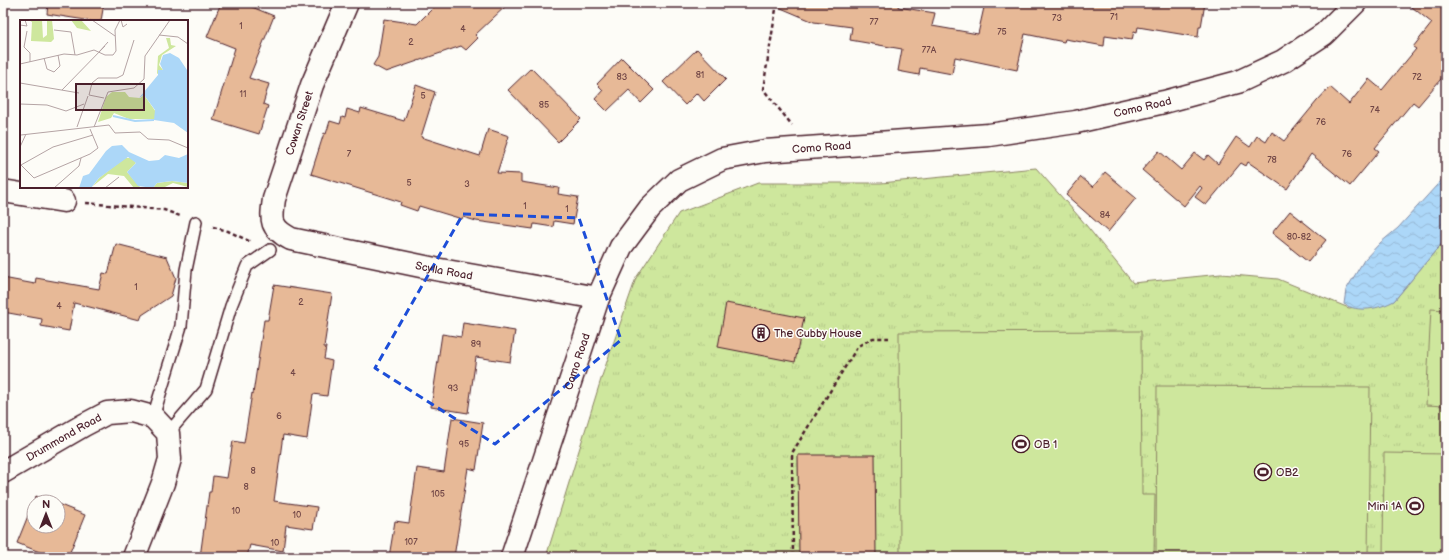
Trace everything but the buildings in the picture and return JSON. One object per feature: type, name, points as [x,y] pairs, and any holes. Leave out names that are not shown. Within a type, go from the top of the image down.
[{"type":"street","name":"Cowan Street","points":[[291,240],[280,234],[273,224],[272,213],[274,199],[312,85],[347,3]]},
{"type":"street","name":"Como Road","points":[[512,557],[598,298],[621,246],[650,208],[680,180],[722,159],[765,151],[810,149],[989,135],[1076,122],[1164,102],[1238,82],[1283,61],[1324,34],[1355,3]]},
{"type":"street","points":[[3,191],[64,200]]},
{"type":"street","name":"Scylla Road","points":[[291,240],[435,269],[598,298]]},
{"type":"street","name":"Drummond Road","points":[[3,472],[107,413],[131,411],[153,417]]},
{"type":"street","points":[[134,557],[163,483],[170,459],[168,433],[153,417]]},
{"type":"lane","points":[[153,417],[181,326],[186,270],[196,222]]},
{"type":"lane","points":[[168,433],[206,389],[231,306],[247,266],[270,250]]},
{"type":"path","points":[[778,3],[763,89],[810,149]]},
{"type":"path","points":[[64,200],[164,210],[196,222]]},
{"type":"path","points":[[793,557],[792,454],[858,346],[873,338],[889,338]]},
{"type":"highlighted area","points":[[463,214],[579,218],[621,340],[495,444],[375,368]]},
{"type":"green space","points":[[1036,168],[1081,219],[1133,283],[1221,274],[1278,279],[1349,308],[1394,301],[1436,250],[1441,245],[1446,243],[1446,557],[546,557],[602,376],[636,278],[679,213],[758,183],[881,183]]},
{"type":"green space","points":[[1431,309],[1446,310],[1446,406],[1426,405]]},
{"type":"green space","name":"OB 1","points":[[1141,331],[1142,495],[1155,495],[1154,557],[900,557],[899,332]]},
{"type":"green space","name":"OB2","points":[[1157,386],[1370,387],[1368,557],[1156,557]]},
{"type":"green space","name":"Mini 1A","points":[[1384,453],[1446,454],[1446,557],[1383,557]]},
{"type":"water","points":[[1446,175],[1446,243],[1441,245],[1436,250],[1394,301],[1369,309],[1350,307],[1344,304],[1346,290],[1364,260],[1380,243],[1398,228]]},
{"type":"place","name":"The Cubby House","points":[[761,333]]},
{"type":"place","name":"OB 1","points":[[1021,444]]},
{"type":"place","name":"OB2","points":[[1263,472]]},
{"type":"place","name":"Mini 1A","points":[[1415,506]]}]
